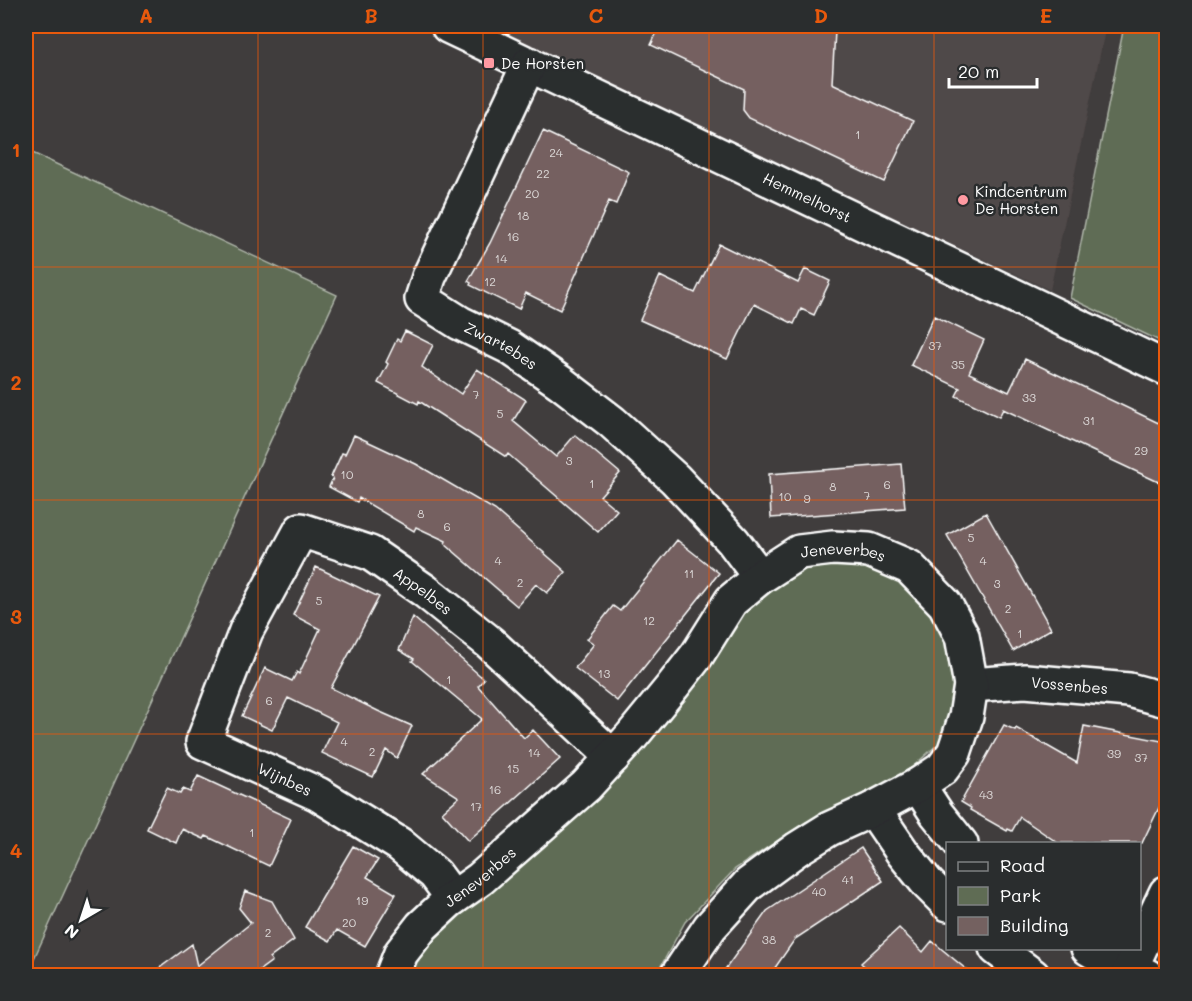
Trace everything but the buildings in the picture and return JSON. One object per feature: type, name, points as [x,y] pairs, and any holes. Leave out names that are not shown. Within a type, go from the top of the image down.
[{"type":"street","name":"Hemmelhorst","points":[[448,26],[1167,368]]},
{"type":"street","name":"Zwartebes","points":[[529,64],[429,277],[422,299],[460,323],[508,347],[560,382],[612,422],[675,479],[733,541],[760,577]]},
{"type":"street","name":"Appelbes","points":[[246,632],[301,530],[370,553],[426,591],[489,642],[613,757]]},
{"type":"street","name":"Jeneverbes","points":[[392,975],[401,953],[422,926],[578,794],[613,757],[672,687],[731,601],[760,577],[799,552],[833,548],[869,550],[909,567],[945,604],[962,636],[971,685],[966,717],[954,753],[942,769],[918,785],[829,829],[797,849],[750,884],[710,927],[677,975]]},
{"type":"street","name":"Wijnbes","points":[[246,632],[203,742],[318,794],[399,844],[435,874],[453,898]]},
{"type":"street","name":"Vossenbes","points":[[971,685],[1025,681],[1129,690],[1167,700]]},
{"type":"street","points":[[918,785],[937,814],[960,842]]},
{"type":"street","points":[[873,808],[903,853],[946,902]]},
{"type":"street","points":[[1091,950],[1135,973],[1167,893]]},
{"type":"street","points":[[999,950],[1033,975]]},
{"type":"shaded area","name":"Kindcentrum De Horsten","points":[[494,26],[1106,26],[1050,290],[491,30]]},
{"type":"green space","points":[[1124,26],[1166,26],[1166,344],[1070,298]]},
{"type":"green space","points":[[26,150],[337,295],[26,976]]},
{"type":"green space","points":[[845,561],[889,571],[920,596],[949,638],[955,695],[939,743],[897,781],[806,822],[735,869],[685,922],[656,975],[406,976],[428,937],[719,643],[769,584],[796,569]]},
{"type":"place","name":"De Horsten","points":[[489,63]]},
{"type":"place","name":"Kindcentrum De Horsten","points":[[963,200]]}]
